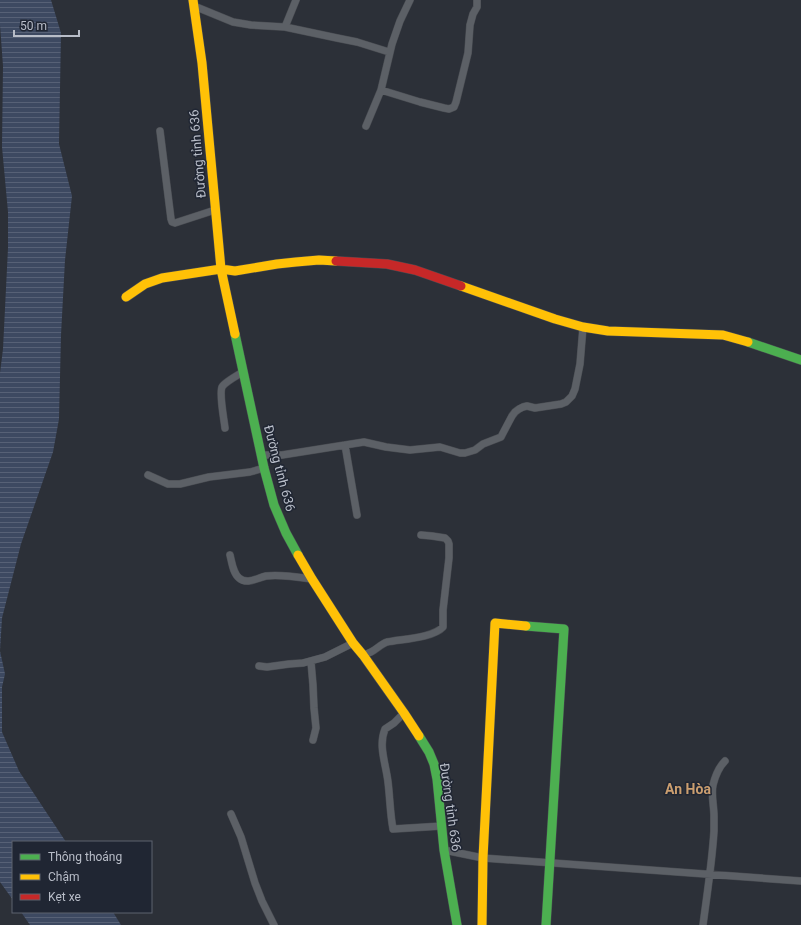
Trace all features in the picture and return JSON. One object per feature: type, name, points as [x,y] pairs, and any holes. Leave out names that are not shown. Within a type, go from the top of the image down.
[{"type":"street","points":[[285,27],[296,0]]},
{"type":"street","points":[[366,126],[381,90],[389,52],[400,21],[410,0]]},
{"type":"street","points":[[381,90],[444,108],[449,109],[454,107],[468,53],[470,25],[477,0]]},
{"type":"street","points":[[194,3],[232,22],[251,25],[285,27],[357,42],[389,52]]},
{"type":"street","name":"Đường tỉnh 636","points":[[194,3],[202,63],[221,269],[264,468],[274,505],[286,533],[312,579],[353,643],[404,713],[429,752],[434,764],[437,779],[444,850],[457,925]]},
{"type":"street","points":[[160,131],[172,222],[215,210]]},
{"type":"street","points":[[126,297],[145,284],[162,278],[221,269],[235,271],[277,264],[315,261],[387,264],[415,270],[554,319],[582,327],[608,331],[723,335],[801,360]]},
{"type":"street","points":[[262,455],[282,455],[364,442],[410,450],[440,447],[460,453],[469,453],[483,444],[501,437],[504,434],[512,416],[519,409],[527,406],[535,408],[561,404],[566,402],[572,396],[575,389],[580,364],[582,327]]},
{"type":"street","points":[[225,428],[221,398],[222,388],[226,383],[243,372]]},
{"type":"street","points":[[345,445],[358,514]]},
{"type":"street","points":[[148,475],[168,484],[180,484],[209,477],[250,472],[264,468]]},
{"type":"street","points":[[362,655],[370,653],[385,643],[435,633],[440,631],[443,627],[445,594],[450,558],[449,544],[445,538],[420,535]]},
{"type":"street","points":[[230,556],[238,578],[244,581],[273,575],[312,579]]},
{"type":"street","points":[[482,925],[483,858],[495,623],[564,629],[546,925]]},
{"type":"street","points":[[259,666],[267,667],[311,662],[325,657],[353,643]]},
{"type":"street","points":[[311,662],[316,728],[313,740]]},
{"type":"street","points":[[404,713],[394,723],[385,729],[382,739],[383,757],[388,780],[390,816],[393,829],[442,826]]},
{"type":"street","points":[[703,925],[714,832],[713,785],[721,765],[725,761]]},
{"type":"street","points":[[231,814],[241,837],[247,861],[255,883],[274,925]]},
{"type":"street","points":[[444,850],[483,858],[801,881]]},
{"type":"water","points":[[0,0],[51,0],[61,33],[59,144],[72,196],[65,260],[59,419],[53,452],[21,544],[2,618],[0,651],[0,373],[3,349],[8,248],[8,212],[2,147],[3,66]]},
{"type":"water","points":[[0,651],[5,674],[2,687],[2,732],[19,771],[65,841],[12,841],[12,899],[0,882]]},
{"type":"water","points":[[22,913],[114,913],[121,925],[30,925]]},
{"type":"traffic: fast","points":[[235,334],[264,468],[274,505],[286,533],[298,555]]},
{"type":"traffic: fast","points":[[748,342],[801,360]]},
{"type":"traffic: fast","points":[[526,626],[564,629],[546,925]]},
{"type":"traffic: fast","points":[[419,736],[429,752],[434,764],[437,779],[444,850],[457,925]]},
{"type":"traffic: slow","points":[[193,0],[202,63],[221,269],[235,334]]},
{"type":"traffic: slow","points":[[126,297],[145,284],[162,278],[221,269],[235,271],[296,262],[319,260],[336,261]]},
{"type":"traffic: slow","points":[[461,286],[555,319],[583,327],[608,331],[723,335],[748,342]]},
{"type":"traffic: slow","points":[[298,555],[353,643],[363,655],[419,736]]},
{"type":"traffic: slow","points":[[482,925],[483,858],[495,623],[526,626]]},
{"type":"traffic: jam","points":[[336,261],[387,264],[415,270],[461,286]]},
{"type":"district","name":"An Hòa","points":[[688,789]]}]
